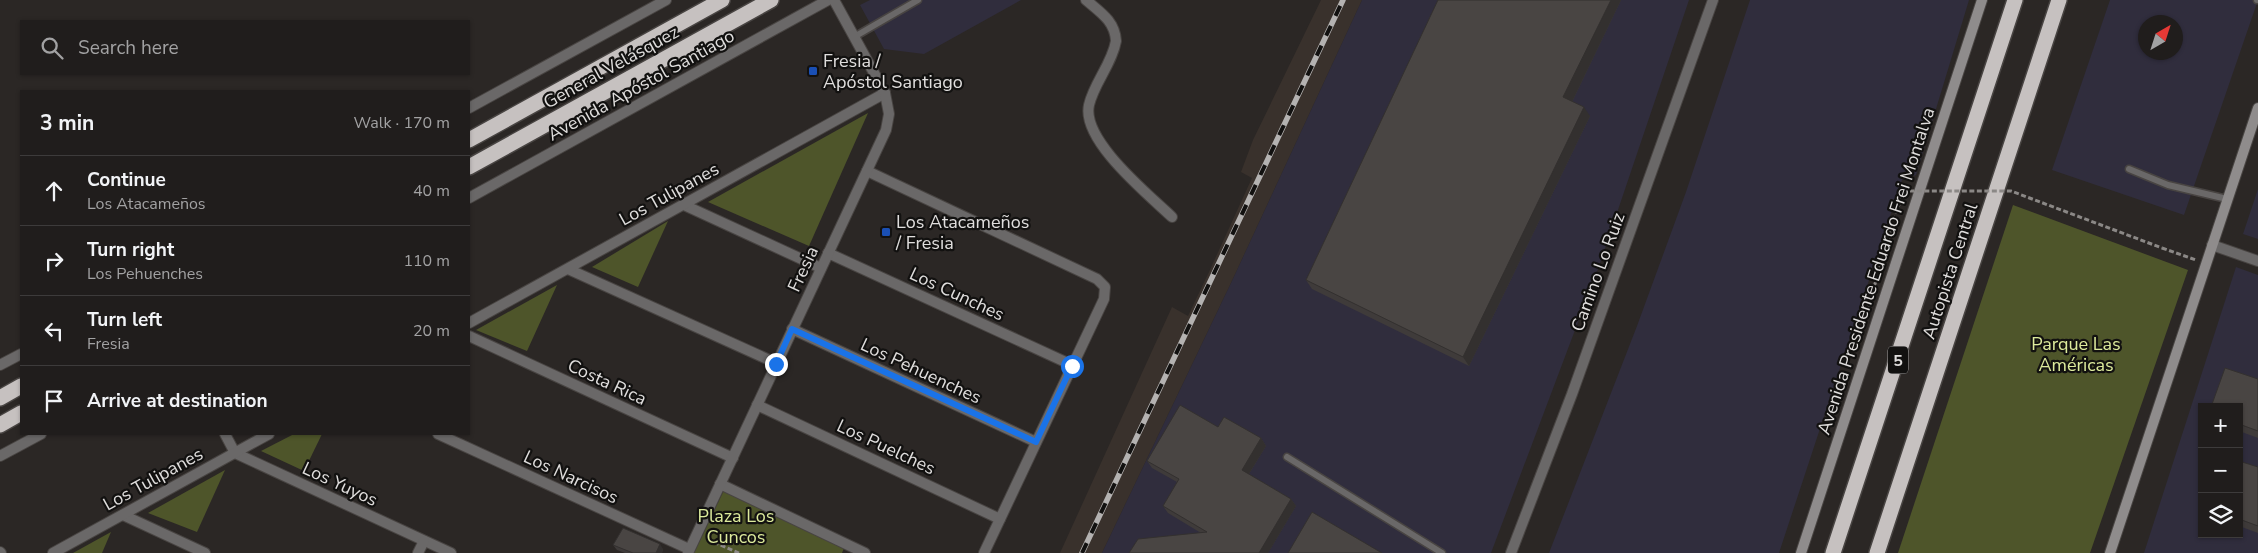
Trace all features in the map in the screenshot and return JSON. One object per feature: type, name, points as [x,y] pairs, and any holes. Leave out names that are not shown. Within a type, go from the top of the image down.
[{"type":"highway","name":"General Velásquez","points":[[470,139],[722,0]]},
{"type":"highway","name":"General Velásquez","points":[[470,166],[771,0]]},
{"type":"highway","name":"Autopista Central","points":[[1833,553],[2015,0]]},
{"type":"highway","name":"Autopista Central","points":[[1877,553],[2059,0]]},
{"type":"highway","points":[[0,398],[20,387]]},
{"type":"highway","points":[[0,425],[20,414]]},
{"type":"main road","name":"Avenida Presidente Eduardo Frei Montalva","points":[[1801,553],[1982,0]]},
{"type":"main road","points":[[2110,553],[2258,108]]},
{"type":"street","points":[[470,107],[666,0]]},
{"type":"street","name":"Avenida Apóstol Santiago","points":[[470,197],[828,0]]},
{"type":"street","name":"Fresia","points":[[689,551],[888,122],[888,105],[885,93],[834,0]]},
{"type":"street","points":[[1086,0],[1110,21],[1116,41],[1115,48],[1089,104],[1090,124],[1119,165],[1172,217]]},
{"type":"street","name":"Camino Lo Ruiz","points":[[1511,553],[1572,394],[1713,0]]},
{"type":"street","name":"Los Tulipanes","points":[[470,323],[885,93]]},
{"type":"street","points":[[867,170],[1102,282],[1105,295],[984,553]]},
{"type":"street","points":[[684,205],[821,268]]},
{"type":"street","points":[[2212,245],[2258,261]]},
{"type":"street","name":"Los Cunches","points":[[828,253],[1072,366]]},
{"type":"street","points":[[568,269],[776,364]]},
{"type":"street","name":"Los Pehuenches","points":[[792,329],[1036,442]]},
{"type":"street","name":"Costa Rica","points":[[470,336],[732,458]]},
{"type":"street","points":[[0,365],[20,355]]},
{"type":"street","name":"Los Puelches","points":[[757,404],[1000,519]]},
{"type":"street","points":[[0,456],[39,435]]},
{"type":"street","points":[[226,435],[235,452]]},
{"type":"street","name":"Los Tulipanes","points":[[54,553],[267,435]]},
{"type":"street","name":"Los Narcisos","points":[[440,435],[689,551]]},
{"type":"street","name":"Los Yuyos","points":[[235,452],[451,553]]},
{"type":"street","points":[[720,484],[848,549],[864,553]]},
{"type":"street","points":[[122,515],[205,553]]},
{"type":"street","points":[[418,553],[424,540]]},
{"type":"lane","points":[[854,37],[918,0]]},
{"type":"lane","points":[[2129,169],[2168,185],[2227,199]]},
{"type":"lane","points":[[1287,457],[1442,553]]},
{"type":"path","points":[[1868,307],[1903,191],[2011,191],[2206,264]]},
{"type":"path","points":[[706,539],[739,553]]},
{"type":"shaded area","points":[[870,0],[1021,0],[924,54],[884,49],[860,5]]},
{"type":"shaded area","points":[[1321,0],[1362,0],[1231,283],[1102,553],[1060,553],[1172,307],[1188,316],[1209,272],[1252,178],[1241,172],[1253,140]]},
{"type":"shaded area","points":[[1362,0],[1689,0],[1598,269],[1491,553],[1102,553],[1231,283]]},
{"type":"shaded area","points":[[1750,0],[1969,0],[1916,175],[1902,180],[1779,553],[1549,553],[1637,326],[1686,192]]},
{"type":"shaded area","points":[[2110,0],[2258,0],[2184,215],[2052,170]]},
{"type":"shaded area","points":[[2258,189],[2258,239],[2243,234]]},
{"type":"shaded area","points":[[2236,267],[2258,275],[2258,553],[2144,553]]},
{"type":"green space","points":[[868,113],[809,246],[708,202]]},
{"type":"green space","name":"Parque Las Américas","points":[[2013,205],[2188,270],[2090,553],[1898,553]]},
{"type":"green space","points":[[668,221],[638,287],[592,267]]},
{"type":"green space","points":[[557,285],[527,351],[476,330]]},
{"type":"green space","points":[[292,435],[322,435],[304,471],[261,451]]},
{"type":"green space","points":[[225,470],[197,532],[148,513]]},
{"type":"green space","name":"Plaza Los Cuncos","points":[[724,490],[844,548],[842,553],[694,553]]},
{"type":"green space","points":[[111,532],[102,553],[73,553]]},
{"type":"building","points":[[1438,0],[1611,0],[1563,97],[1584,107],[1463,357],[1306,280]]},
{"type":"building","points":[[2225,368],[2258,379],[2258,431],[2243,425],[2243,403],[2212,403]]},
{"type":"building","points":[[1180,405],[1218,427],[1224,417],[1261,438],[1242,470],[1291,499],[1259,553],[1129,553],[1138,539],[1207,532],[1163,506],[1179,479],[1147,461]]},
{"type":"building","points":[[2243,462],[2258,467],[2258,526],[2243,520]]},
{"type":"building","points":[[1312,512],[1382,553],[1288,553]]},
{"type":"building","points":[[623,528],[660,544],[656,553],[633,553],[613,545]]},
{"type":"railway","points":[[1082,553],[1343,0]]},
{"type":"place","name":"Fresia / Apóstol Santiago","points":[[813,71]]},
{"type":"place","name":"Los Atacameños / Fresia","points":[[886,232]]},
{"type":"route","points":[[776,364],[792,329],[1036,442],[1072,366]]}]
